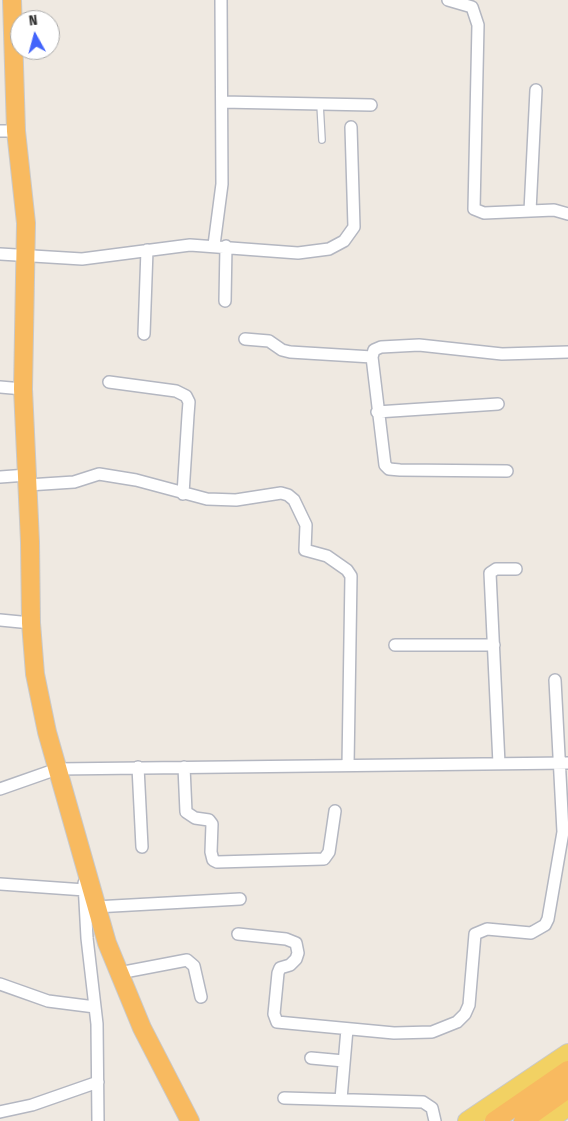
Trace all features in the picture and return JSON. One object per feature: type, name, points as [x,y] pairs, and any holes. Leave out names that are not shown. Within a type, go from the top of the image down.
[{"type":"highway","points":[[12,0],[8,131],[24,190],[26,256],[23,389],[31,623],[40,701],[95,907],[119,973],[142,1028],[190,1121]]},
{"type":"highway","points":[[494,1121],[568,1070]]},
{"type":"highway","points":[[523,1121],[568,1089]]},
{"type":"main road","points":[[468,1121],[568,1053]]},
{"type":"main road","points":[[548,1121],[568,1107]]},
{"type":"street","points":[[221,0],[222,184],[220,246],[226,301]]},
{"type":"street","points":[[448,0],[472,7],[478,25],[474,209],[484,214],[554,210],[568,214]]},
{"type":"street","points":[[530,211],[536,90]]},
{"type":"street","points":[[222,102],[371,105]]},
{"type":"street","points":[[0,254],[82,259],[190,245],[298,254],[329,249],[344,242],[354,227],[351,127]]},
{"type":"street","points":[[144,334],[147,250]]},
{"type":"street","points":[[245,339],[270,340],[282,350],[290,352],[372,357]]},
{"type":"street","points":[[507,471],[389,468],[385,465],[372,357],[374,350],[395,345],[419,345],[502,354],[568,352]]},
{"type":"street","points":[[109,382],[176,390],[186,396],[189,402],[183,494]]},
{"type":"street","points":[[0,387],[23,389]]},
{"type":"street","points":[[378,412],[498,404]]},
{"type":"street","points":[[0,476],[27,480],[74,482],[99,474],[136,480],[183,494],[222,500],[281,493],[288,495],[294,500],[306,525],[305,550],[327,556],[349,572],[351,576],[348,765]]},
{"type":"street","points":[[499,764],[490,573],[496,569],[516,569]]},
{"type":"street","points":[[0,620],[31,623]]},
{"type":"street","points":[[395,645],[494,645]]},
{"type":"street","points":[[238,934],[292,940],[298,947],[298,953],[293,963],[280,968],[278,973],[274,1014],[277,1022],[394,1033],[432,1032],[447,1028],[461,1018],[468,1004],[475,934],[481,930],[531,933],[545,925],[548,919],[563,832],[563,763],[555,680]]},
{"type":"street","points":[[0,789],[58,769],[563,763]]},
{"type":"street","points":[[184,767],[186,812],[195,818],[209,820],[212,824],[211,852],[213,860],[217,862],[324,859],[329,852],[335,811]]},
{"type":"street","points":[[138,768],[142,846]]},
{"type":"street","points":[[82,860],[87,938],[95,1007],[98,1121]]},
{"type":"street","points":[[0,884],[85,890]]},
{"type":"street","points":[[95,907],[240,899]]},
{"type":"street","points":[[119,973],[186,960],[194,966],[201,997]]},
{"type":"street","points":[[0,984],[48,1001],[95,1007]]},
{"type":"street","points":[[341,1099],[346,1029]]},
{"type":"street","points":[[311,1058],[344,1061]]},
{"type":"street","points":[[0,1112],[32,1105],[98,1082]]},
{"type":"street","points":[[284,1098],[423,1102],[432,1108],[435,1121]]},
{"type":"lane","points":[[320,104],[322,140]]}]
